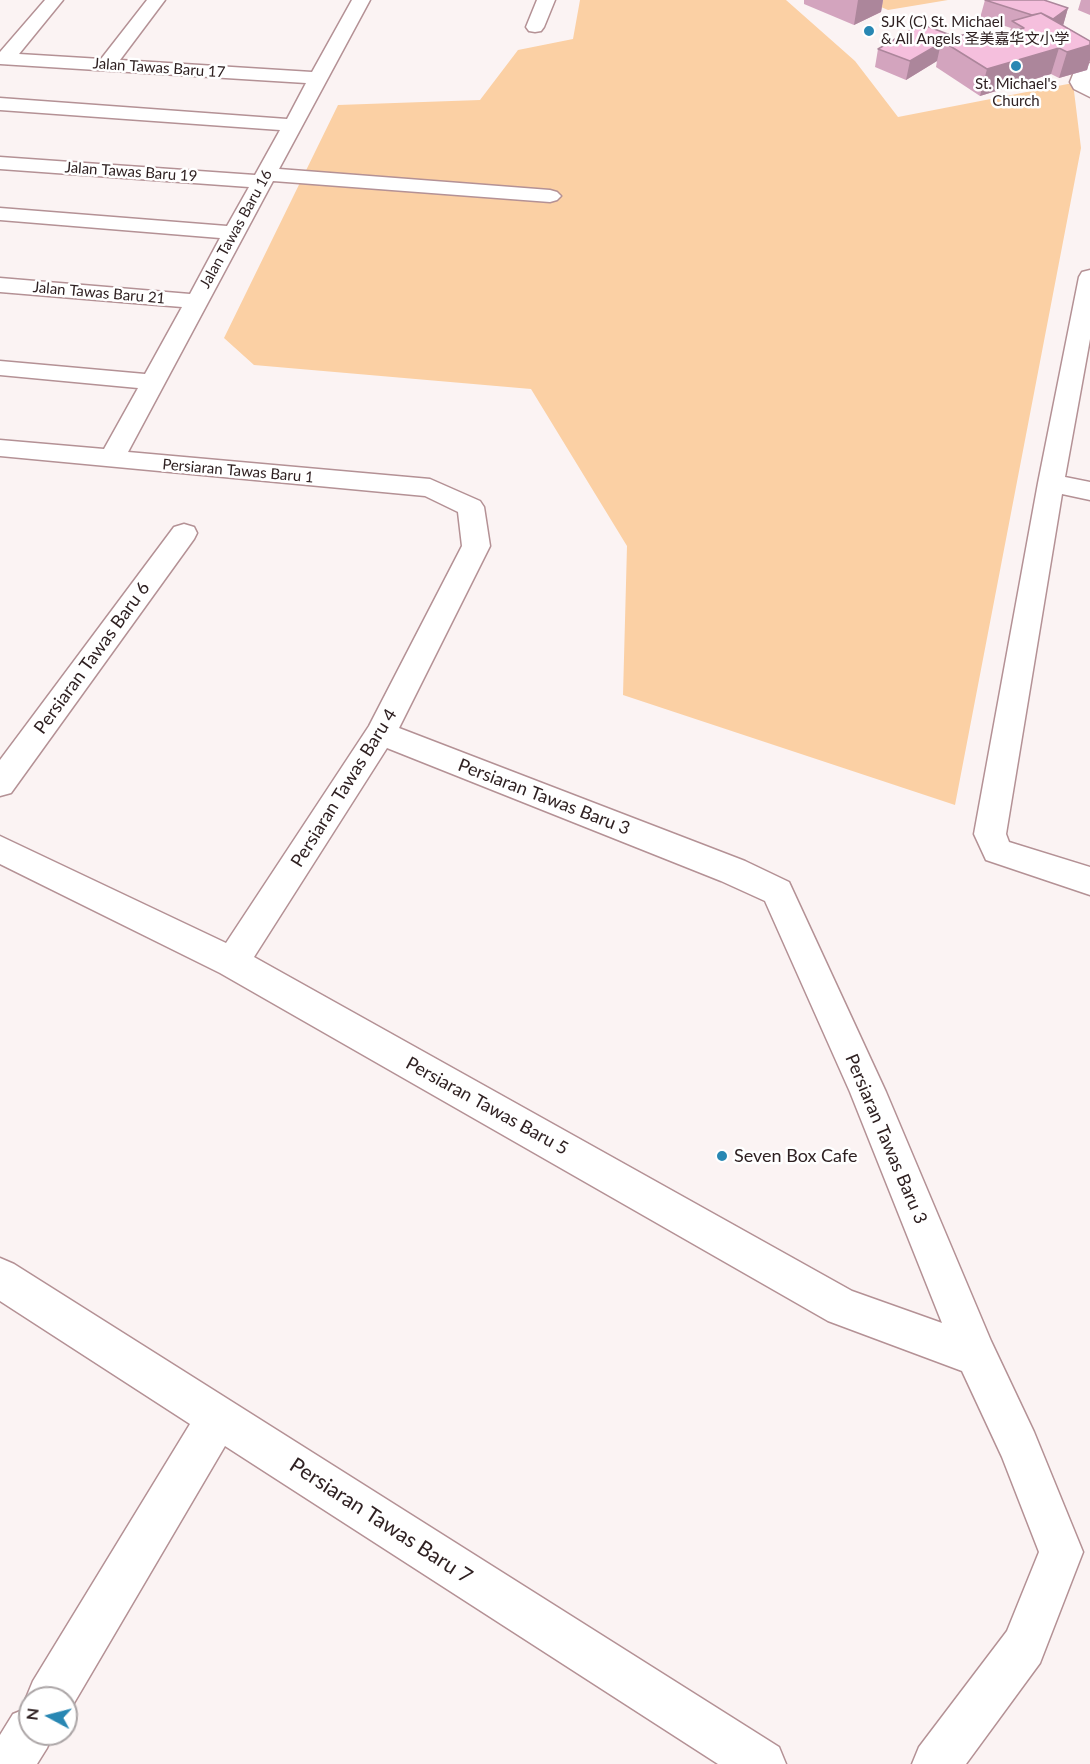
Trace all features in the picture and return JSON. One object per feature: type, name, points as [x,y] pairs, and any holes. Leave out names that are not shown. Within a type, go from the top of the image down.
[{"type":"street","points":[[3,58],[54,0]]},
{"type":"street","points":[[107,64],[156,0]]},
{"type":"street","name":"Jalan Tawas Baru 16","points":[[111,459],[361,0]]},
{"type":"street","points":[[536,27],[546,0]]},
{"type":"street","name":"Jalan Tawas Baru 17","points":[[3,58],[319,78]]},
{"type":"street","points":[[1090,69],[1081,76],[1080,82],[1090,91]]},
{"type":"street","points":[[0,104],[293,125]]},
{"type":"street","name":"Jalan Tawas Baru 19","points":[[0,163],[550,196]]},
{"type":"street","points":[[0,214],[234,233]]},
{"type":"street","points":[[1090,280],[1051,483],[990,834],[997,850],[1090,881]]},
{"type":"street","name":"Jalan Tawas Baru 21","points":[[0,285],[197,301]]},
{"type":"street","points":[[0,368],[153,382]]},
{"type":"street","name":"Persiaran Tawas Baru 1","points":[[0,448],[430,488],[471,507]]},
{"type":"street","points":[[1051,483],[1090,491]]},
{"type":"street","name":"Persiaran Tawas Baru 4","points":[[232,962],[381,733],[476,546],[471,507]]},
{"type":"street","name":"Persiaran Tawas Baru 6","points":[[0,784],[184,533]]},
{"type":"street","name":"Persiaran Tawas Baru 3","points":[[381,733],[733,871],[777,892],[868,1092],[976,1356],[1019,1447],[1061,1552],[1024,1647],[936,1764]]},
{"type":"street","name":"Persiaran Tawas Baru 5","points":[[0,849],[232,962],[842,1306],[976,1356]]},
{"type":"street","name":"Persiaran Tawas Baru 7","points":[[0,1278],[762,1764]]},
{"type":"street","points":[[57,1686],[218,1418]]},
{"type":"street","points":[[10,1764],[21,1746]]},
{"type":"shaded area","points":[[580,0],[786,0],[855,61],[898,117],[1073,83],[1081,148],[955,805],[623,695],[627,546],[531,389],[254,365],[224,338],[338,105],[480,100],[518,50],[573,39]]},
{"type":"shaded area","points":[[865,0],[948,0],[888,10]]},
{"type":"building","points":[[985,0],[1044,0],[1068,8],[1053,19],[1041,13],[1032,15]]},
{"type":"building","points":[[1041,13],[1090,41],[1090,45],[1067,52],[1059,48],[987,69],[942,41],[966,34],[979,42],[1024,28],[1012,21]]},
{"type":"building","points":[[921,24],[953,36],[910,61],[878,49]]},
{"type":"place","name":"SJK (C) St. Michael & All Angels 圣美嘉华文小学","points":[[869,31]]},
{"type":"place","name":"St. Michael's Church","points":[[1016,66]]},
{"type":"place","name":"Seven Box Cafe","points":[[722,1156]]}]
